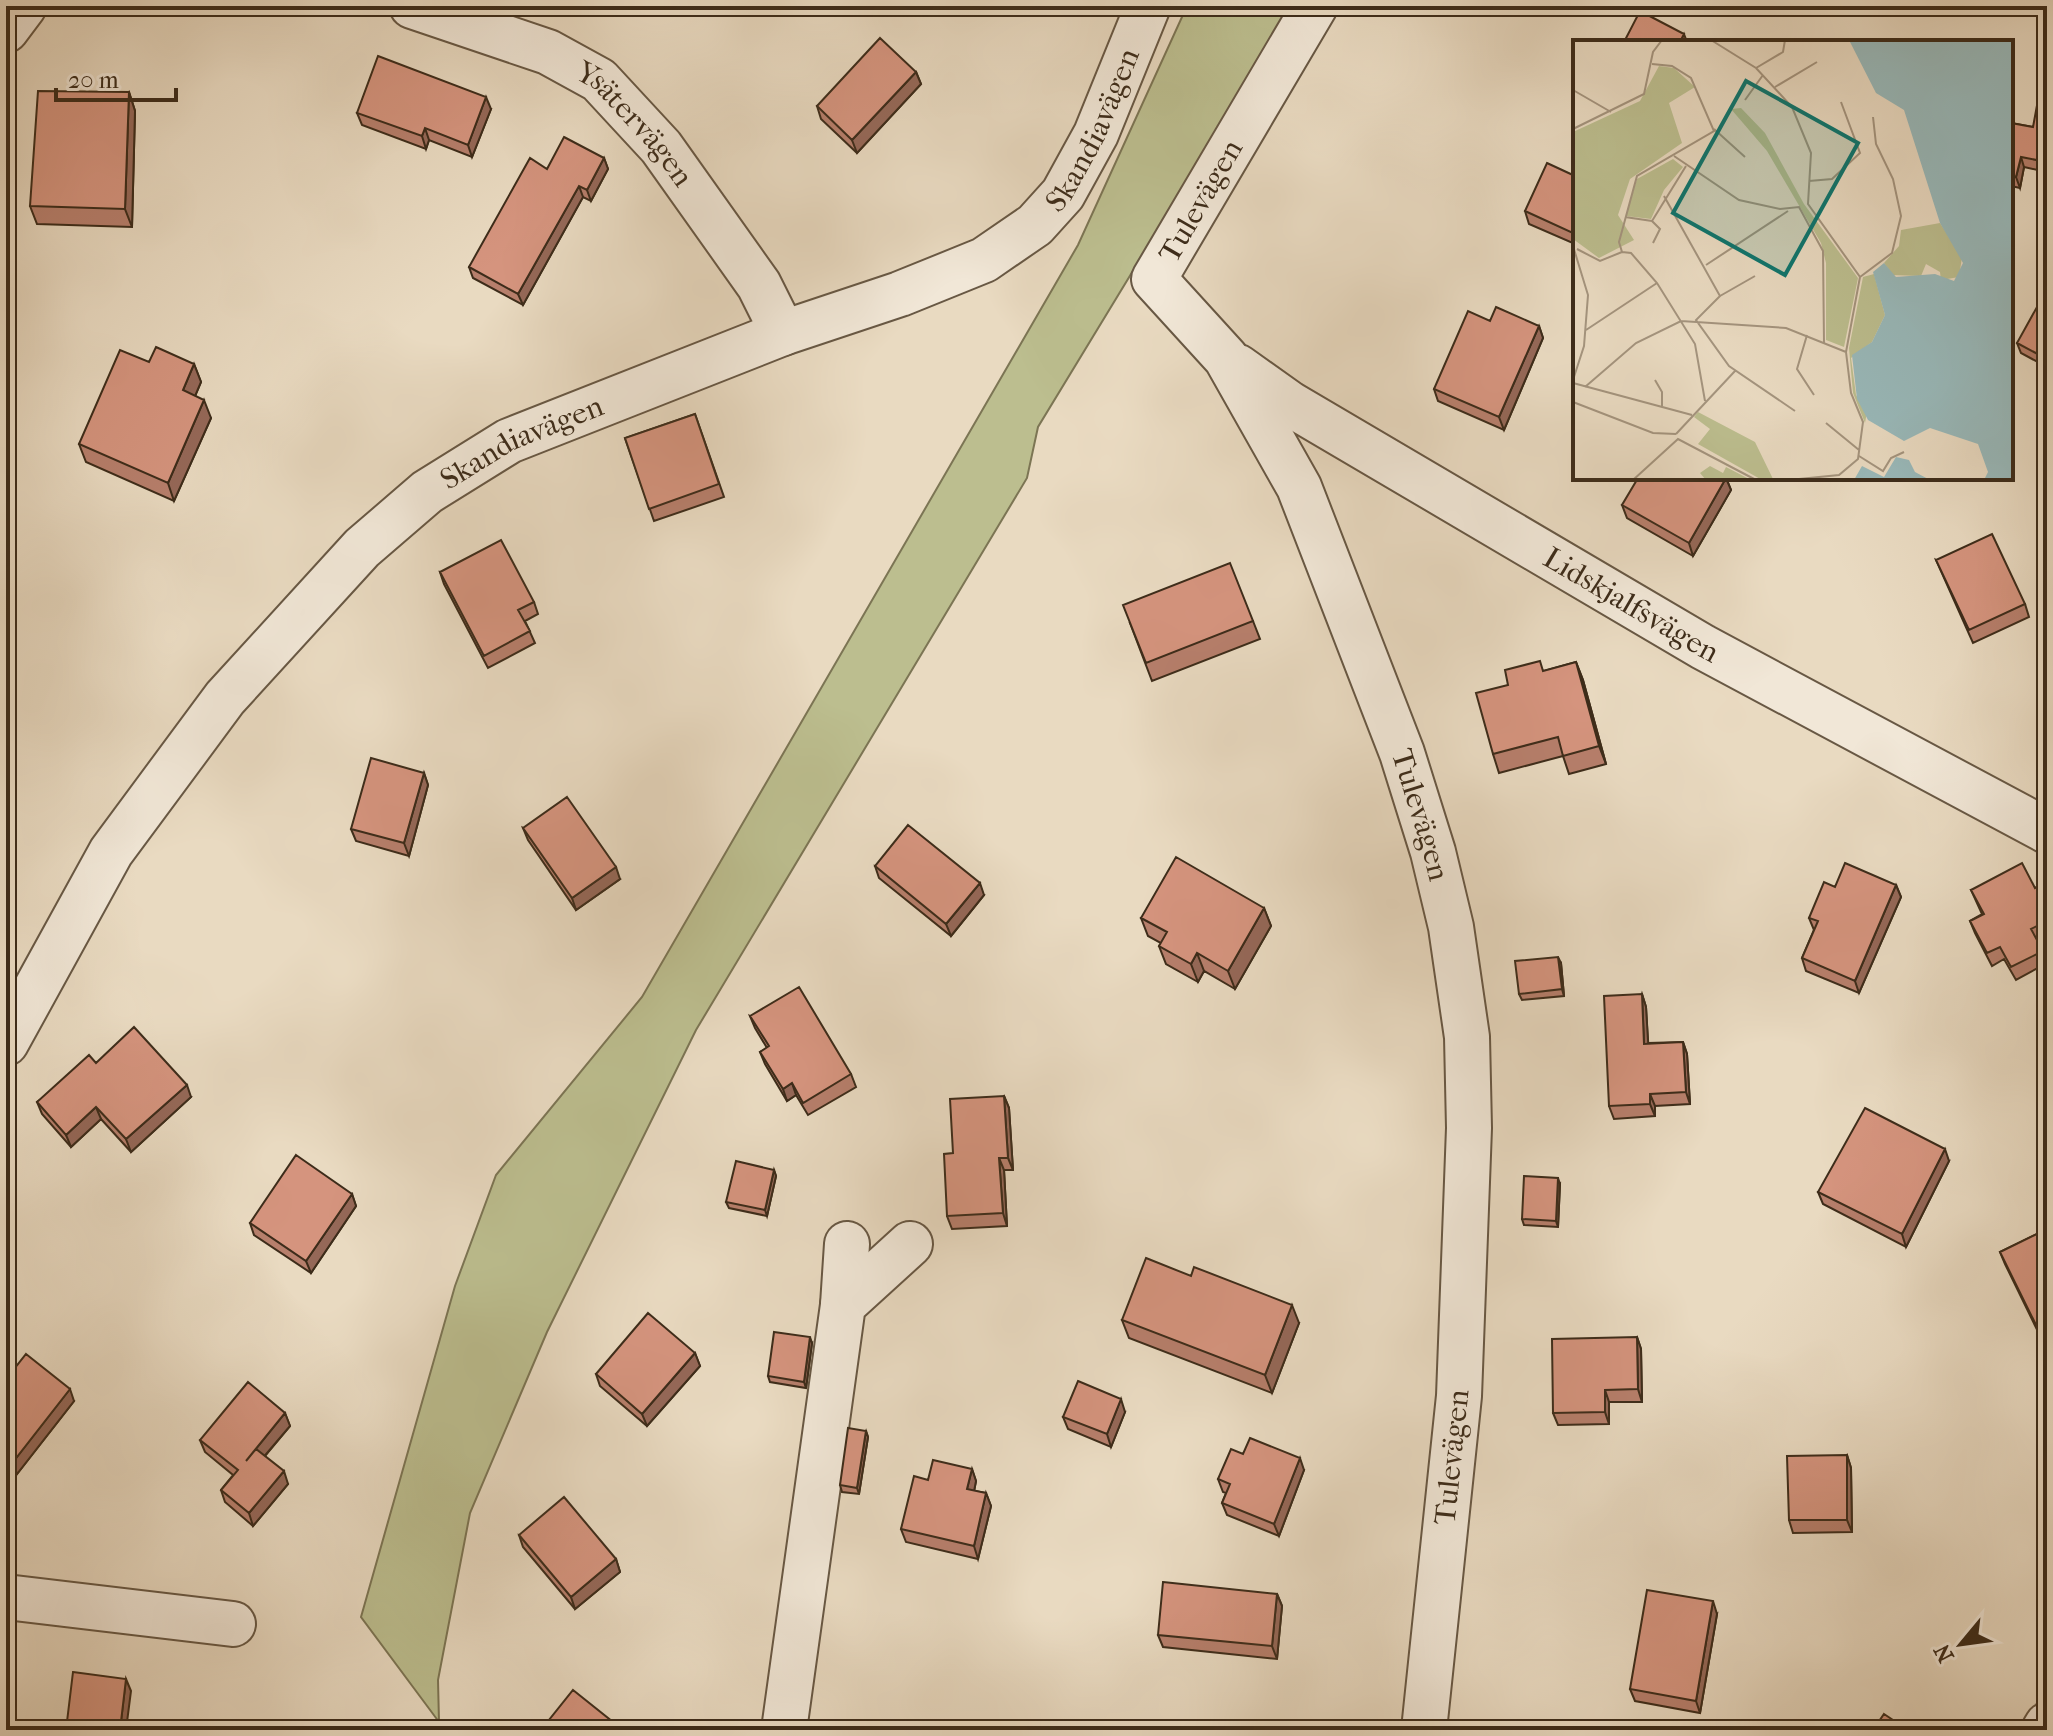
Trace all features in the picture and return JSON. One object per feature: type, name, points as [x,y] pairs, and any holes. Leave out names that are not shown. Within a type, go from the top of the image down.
[{"type":"street","points":[[6,30],[24,6]]},
{"type":"street","name":"Ysätervägen","points":[[412,6],[548,52],[599,80],[661,147],[759,285],[783,333]]},
{"type":"street","name":"Skandiavägen","points":[[6,1043],[111,852],[225,698],[362,548],[427,492],[509,441],[783,333],[900,294],[984,260],[1035,225],[1063,194],[1096,134],[1148,6]]},
{"type":"street","name":"Tulevägen","points":[[1315,6],[1154,279],[1226,358],[1299,487],[1372,670],[1433,852],[1453,942],[1467,1037],[1468,1113],[1460,1381],[1424,1730]]},
{"type":"street","name":"Lidskjalfsvägen","points":[[1226,358],[1290,404],[1703,647],[2047,831]]},
{"type":"street","points":[[784,1730],[843,1305],[847,1244]]},
{"type":"street","points":[[843,1305],[910,1244]]},
{"type":"street","points":[[6,1597],[233,1624]]},
{"type":"green space","points":[[1187,6],[1294,6],[1038,427],[1027,478],[696,1030],[547,1332],[470,1513],[438,1680],[439,1722],[361,1617],[455,1286],[496,1175],[642,997],[1078,245]]},
{"type":"building","points":[[1640,11],[1684,34],[1681,40],[1625,40]]},
{"type":"building","points":[[880,38],[916,72],[852,140],[817,106]]},
{"type":"building","points":[[378,56],[486,97],[468,145],[425,128],[422,136],[357,113]]},
{"type":"building","points":[[38,91],[129,92],[125,209],[30,206]]},
{"type":"building","points":[[2038,100],[2047,102],[2047,162],[2021,157],[2016,177],[2013,176],[2013,123],[2033,127]]},
{"type":"building","points":[[564,137],[604,158],[587,190],[579,186],[518,294],[469,267],[530,158],[547,169]]},
{"type":"building","points":[[1547,163],[1573,175],[1573,233],[1525,211]]},
{"type":"building","points":[[1496,307],[1539,326],[1499,417],[1434,389],[1468,311],[1490,321]]},
{"type":"building","points":[[2037,307],[2047,312],[2047,359],[2017,343]]},
{"type":"building","points":[[156,347],[194,364],[183,390],[204,400],[168,483],[79,444],[120,350],[149,362]]},
{"type":"building","points":[[695,414],[719,484],[649,509],[625,438]]},
{"type":"building","points":[[1637,480],[1725,480],[1689,543],[1622,505]]},
{"type":"building","points":[[1992,534],[2025,604],[1969,630],[1936,560]]},
{"type":"building","points":[[501,540],[534,602],[518,610],[530,631],[484,656],[440,572]]},
{"type":"building","points":[[1230,563],[1253,621],[1146,663],[1123,605]]},
{"type":"building","points":[[1540,661],[1543,671],[1576,662],[1599,746],[1563,756],[1558,737],[1493,754],[1476,693],[1508,685],[1505,670]]},
{"type":"building","points":[[371,758],[424,773],[404,843],[351,829]]},
{"type":"building","points":[[567,797],[616,867],[572,898],[523,828]]},
{"type":"building","points":[[908,825],[980,883],[946,924],[875,866]]},
{"type":"building","points":[[1176,857],[1264,908],[1228,971],[1197,953],[1191,964],[1159,946],[1167,932],[1141,918]]},
{"type":"building","points":[[1845,863],[1896,885],[1855,981],[1802,958],[1818,921],[1809,918],[1824,882],[1835,887]]},
{"type":"building","points":[[2022,863],[2035,888],[2040,885],[2047,898],[2047,921],[2031,929],[2043,951],[2011,967],[2000,947],[1987,953],[1970,921],[1984,914],[1971,890]]},
{"type":"building","points":[[1558,957],[1562,989],[1519,994],[1515,961]]},
{"type":"building","points":[[799,987],[851,1074],[803,1103],[792,1083],[783,1089],[760,1052],[769,1046],[750,1016]]},
{"type":"building","points":[[1642,994],[1644,1044],[1683,1042],[1686,1092],[1650,1094],[1650,1104],[1609,1106],[1604,996]]},
{"type":"building","points":[[134,1027],[187,1085],[126,1139],[96,1107],[66,1135],[37,1102],[89,1055],[96,1063]]},
{"type":"building","points":[[1004,1096],[1008,1158],[999,1158],[1003,1213],[947,1216],[944,1154],[953,1153],[950,1099]]},
{"type":"building","points":[[1865,1108],[1945,1149],[1902,1234],[1818,1192]]},
{"type":"building","points":[[296,1155],[352,1194],[306,1261],[250,1223]]},
{"type":"building","points":[[736,1161],[774,1170],[765,1210],[726,1202]]},
{"type":"building","points":[[1524,1176],[1558,1178],[1556,1221],[1522,1219]]},
{"type":"building","points":[[2047,1229],[2047,1325],[2038,1329],[2000,1252]]},
{"type":"building","points":[[1146,1258],[1191,1276],[1194,1267],[1292,1305],[1265,1375],[1122,1320]]},
{"type":"building","points":[[648,1313],[695,1353],[642,1414],[596,1374]]},
{"type":"building","points":[[774,1332],[810,1337],[804,1382],[768,1376]]},
{"type":"building","points":[[1637,1337],[1638,1389],[1605,1390],[1605,1412],[1553,1413],[1552,1339]]},
{"type":"building","points":[[26,1354],[70,1389],[13,1462],[6,1456],[6,1367],[14,1369]]},
{"type":"building","points":[[1078,1381],[1121,1399],[1107,1434],[1063,1417]]},
{"type":"building","points":[[248,1382],[285,1413],[246,1461],[256,1449],[284,1471],[249,1513],[221,1490],[238,1470],[200,1440]]},
{"type":"building","points":[[848,1428],[866,1431],[857,1488],[840,1485]]},
{"type":"building","points":[[1250,1438],[1300,1458],[1274,1524],[1222,1503],[1230,1484],[1218,1479],[1231,1449],[1243,1454]]},
{"type":"building","points":[[1847,1455],[1847,1520],[1789,1520],[1787,1456]]},
{"type":"building","points":[[933,1460],[972,1469],[967,1489],[986,1493],[974,1546],[901,1529],[914,1476],[928,1480]]},
{"type":"building","points":[[564,1497],[616,1559],[571,1597],[519,1535]]},
{"type":"building","points":[[1163,1582],[1277,1594],[1272,1646],[1158,1635]]},
{"type":"building","points":[[1647,1590],[1713,1601],[1696,1701],[1630,1689]]},
{"type":"building","points":[[73,1672],[126,1679],[120,1730],[66,1730]]},
{"type":"building","points":[[573,1690],[613,1722],[607,1730],[541,1730]]},
{"type":"building","points":[[1884,1714],[1908,1730],[1873,1730]]},
{"type":"building","points":[[1199,1725],[1200,1730],[1173,1730]]}]
